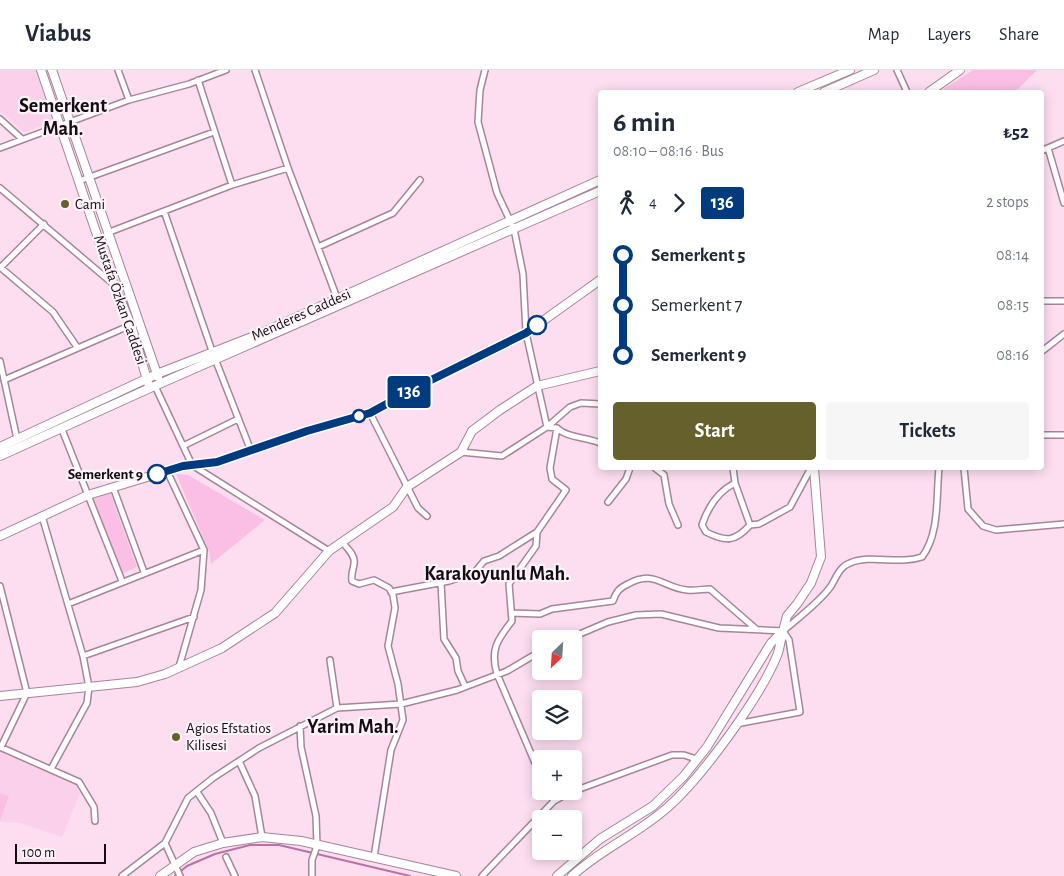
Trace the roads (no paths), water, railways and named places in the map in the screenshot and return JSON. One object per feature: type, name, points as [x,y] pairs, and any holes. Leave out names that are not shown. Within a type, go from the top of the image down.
[{"type":"main road","name":"Mustafa Özkan Caddesi","points":[[41,70],[114,285],[131,325],[146,379],[155,386],[157,374],[52,70]]},
{"type":"main road","points":[[803,90],[850,70]]},
{"type":"main road","points":[[829,90],[874,70]]},
{"type":"main road","points":[[932,90],[960,70]]},
{"type":"main road","name":"Menderes Caddesi","points":[[0,456],[155,386],[337,298],[598,181]]},
{"type":"main road","name":"Menderes Caddesi","points":[[0,447],[157,374],[215,357],[598,192]]},
{"type":"main road","points":[[0,536],[88,495],[167,471],[217,462],[251,452],[307,431],[370,413],[427,382],[526,333],[598,281]]},
{"type":"main road","points":[[0,696],[137,682],[179,667],[222,648],[275,613],[329,551],[393,508],[407,487],[460,452],[472,431],[536,386],[598,371]]},
{"type":"main road","points":[[572,876],[587,862],[668,808],[688,786],[735,724],[778,653],[787,616],[811,583],[821,557],[813,470]]},
{"type":"main road","points":[[558,876],[594,843],[653,806],[683,777],[707,747],[771,643],[783,630]]},
{"type":"main road","points":[[160,876],[194,852],[223,843],[262,837],[301,841],[456,876]]},
{"type":"street","points":[[118,70],[129,100]]},
{"type":"street","points":[[0,148],[129,100],[226,70]]},
{"type":"street","points":[[255,70],[288,168],[337,298]]},
{"type":"street","points":[[485,70],[480,90],[478,122],[498,193],[514,229],[523,274],[526,333],[536,386],[547,427]]},
{"type":"street","points":[[897,70],[906,90]]},
{"type":"street","points":[[198,80],[232,185]]},
{"type":"street","points":[[0,119],[22,139]]},
{"type":"street","points":[[79,180],[214,132]]},
{"type":"street","points":[[1044,150],[1064,141]]},
{"type":"street","points":[[1048,148],[1064,203]]},
{"type":"street","points":[[107,233],[232,185],[288,168]]},
{"type":"street","points":[[318,247],[393,213],[420,180]]},
{"type":"street","points":[[0,188],[114,285]]},
{"type":"street","points":[[164,211],[215,357],[251,452]]},
{"type":"street","points":[[44,224],[0,267],[54,312],[77,347]]},
{"type":"street","points":[[1044,301],[1064,301]]},
{"type":"street","points":[[4,380],[131,325]]},
{"type":"street","points":[[1044,350],[1064,334]]},
{"type":"street","points":[[0,361],[16,439]]},
{"type":"street","points":[[155,386],[192,465],[329,551]]},
{"type":"street","points":[[460,452],[502,456],[547,427],[570,407],[581,403],[598,404]]},
{"type":"street","points":[[370,413],[418,508],[427,516]]},
{"type":"street","points":[[183,446],[238,419]]},
{"type":"street","points":[[61,427],[122,581]]},
{"type":"street","points":[[547,427],[557,428],[562,432],[589,438],[598,442]]},
{"type":"street","points":[[391,592],[441,583],[474,573],[484,561],[499,556],[537,532],[566,490],[552,479],[550,468],[557,428]]},
{"type":"street","points":[[1044,435],[1064,435]]},
{"type":"street","points":[[608,502],[626,480],[629,470]]},
{"type":"street","points":[[658,470],[664,475],[669,504],[678,525]]},
{"type":"street","points":[[733,470],[735,483],[750,525]]},
{"type":"street","points":[[735,483],[723,489],[706,513],[702,525],[706,532],[727,540],[742,535],[750,525],[759,524],[790,507],[812,470]]},
{"type":"street","points":[[582,633],[608,622],[636,615],[661,614],[719,628],[783,630],[829,588],[838,572],[849,563],[864,560],[901,562],[922,558],[928,549],[935,526],[939,470]]},
{"type":"street","points":[[964,470],[968,509],[983,526],[996,530],[1064,524]]},
{"type":"street","points":[[167,471],[204,550],[202,590],[179,667]]},
{"type":"street","points":[[113,487],[144,572]]},
{"type":"street","points":[[42,516],[83,656],[89,687],[88,703],[51,768]]},
{"type":"street","points":[[532,756],[497,674],[493,659],[496,645],[512,621],[509,584],[536,546],[537,532]]},
{"type":"street","points":[[342,542],[352,555],[354,564],[350,572],[352,581],[366,584],[374,580],[389,588],[395,608],[388,646],[403,720],[390,750],[374,857]]},
{"type":"street","points":[[68,604],[144,572],[204,550]]},
{"type":"street","points":[[512,613],[540,614],[552,609],[613,601],[616,593],[621,588],[635,580],[648,578],[659,579],[685,590],[710,589],[756,629]]},
{"type":"street","points":[[441,583],[444,640],[456,658],[458,670],[465,686]]},
{"type":"street","points":[[0,586],[6,616],[27,693],[0,747],[79,782],[94,807],[96,821]]},
{"type":"street","points":[[0,618],[6,616]]},
{"type":"street","points":[[83,656],[194,617]]},
{"type":"street","points":[[735,724],[800,712],[789,640],[783,630]]},
{"type":"street","points":[[122,876],[165,843],[188,798],[213,778],[239,761],[300,726],[337,708],[401,704],[465,686],[497,674],[532,656]]},
{"type":"street","points":[[330,660],[337,708]]},
{"type":"street","points":[[300,726],[301,747],[316,816],[317,846],[312,860],[312,876]]},
{"type":"street","points":[[582,788],[672,755],[684,754],[696,759]]},
{"type":"street","points":[[239,761],[258,805],[262,837]]},
{"type":"street","points":[[197,792],[211,813],[223,843]]},
{"type":"street","points":[[482,876],[554,801]]},
{"type":"street","points":[[165,843],[180,875]]},
{"type":"street","points":[[226,857],[235,876]]},
{"type":"waterway","points":[[175,876],[187,866],[215,854],[250,845],[279,845],[410,876]]},
{"type":"place","name":"Cami","points":[[65,204]]},
{"type":"place","name":"Semerkent 9","points":[[157,474]]},
{"type":"place","name":"Agios Efstatios Kilisesi","points":[[176,737]]},
{"type":"district","name":"Semerkent Mah.","points":[[63,118]]},
{"type":"district","name":"Karakoyunlu Mah.","points":[[497,574]]},
{"type":"district","name":"Yarim Mah.","points":[[353,727]]}]
